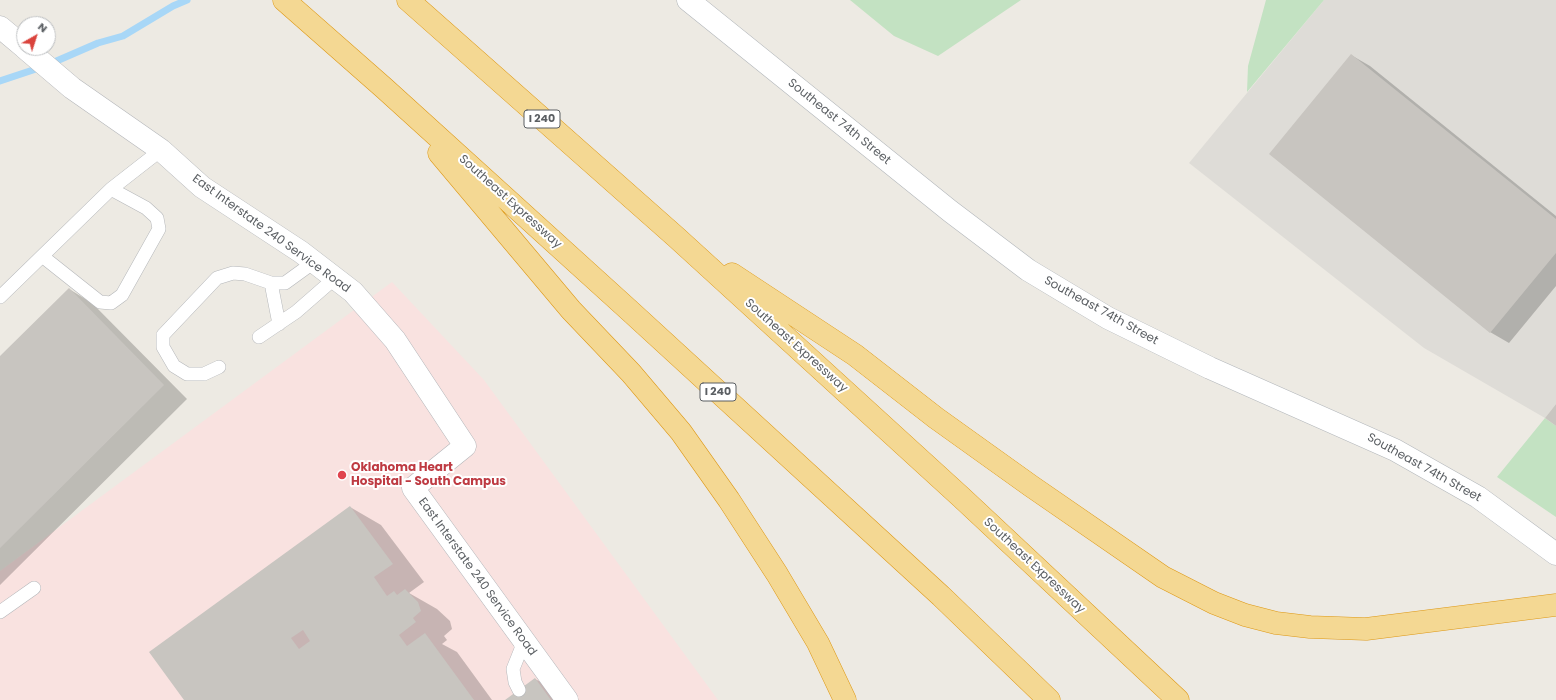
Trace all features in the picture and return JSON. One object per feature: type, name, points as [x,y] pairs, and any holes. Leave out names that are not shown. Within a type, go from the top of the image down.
[{"type":"highway","name":"Southeast Expressway","points":[[284,0],[384,88],[935,591],[1049,700]]},
{"type":"highway","name":"Southeast Expressway","points":[[408,0],[676,238],[961,497],[1178,700]]},
{"type":"highway","points":[[384,88],[571,310],[631,373],[680,432],[729,500],[778,574],[818,644],[845,700]]},
{"type":"highway","points":[[676,238],[855,355],[936,418],[1163,577],[1214,603],[1245,615],[1276,623],[1340,629],[1452,620],[1556,606]]},
{"type":"street","name":"Southeast 74th Street","points":[[688,0],[950,211],[1028,270],[1108,318],[1210,368],[1395,450],[1478,497],[1556,554]]},
{"type":"street","name":"East Interstate 240 Service Road","points":[[0,26],[16,40]]},
{"type":"street","name":"East Interstate 240 Service Road","points":[[34,56],[72,88],[161,150],[202,187],[314,262],[353,292],[395,340],[465,446],[413,488],[567,700]]},
{"type":"lane","points":[[0,297],[111,189],[161,150]]},
{"type":"lane","points":[[42,256],[100,302],[111,304],[122,295],[159,229],[156,218],[146,208],[111,189]]},
{"type":"lane","points":[[219,367],[204,374],[187,374],[174,366],[163,347],[163,335],[217,278],[233,273],[245,274],[271,283],[285,283],[314,262]]},
{"type":"lane","points":[[259,337],[296,312],[335,278]]},
{"type":"lane","points":[[271,283],[279,324]]},
{"type":"lane","points":[[0,612],[34,588]]},
{"type":"lane","points":[[519,690],[513,669],[521,649],[521,638]]},
{"type":"shaded area","points":[[1324,0],[1556,0],[1556,404],[1545,418],[1424,348],[1189,163]]},
{"type":"shaded area","name":"Oklahoma Heart Hospital - South Campus","points":[[392,282],[484,380],[718,700],[0,700],[0,571]]},
{"type":"green space","points":[[850,0],[1021,0],[938,56],[894,36]]},
{"type":"green space","points":[[1266,0],[1324,0],[1247,92],[1248,66]]},
{"type":"green space","points":[[1545,418],[1556,426],[1556,517],[1497,477]]},
{"type":"building","points":[[1351,54],[1556,219],[1556,253],[1490,333],[1269,154]]},
{"type":"building","points":[[69,288],[164,385],[0,548],[0,356]]},
{"type":"building","points":[[1556,404],[1556,426],[1545,418]]},
{"type":"building","points":[[350,506],[393,564],[374,577],[387,596],[394,591],[397,595],[405,589],[418,602],[421,611],[413,618],[416,622],[399,635],[407,646],[425,633],[474,700],[184,700],[149,652]],"holes":[[[303,630],[310,641],[299,649],[291,638]]]},
{"type":"building","points":[[535,678],[551,700],[505,700]]},
{"type":"waterway","points":[[0,81],[45,66],[98,43],[123,36],[173,6],[187,0]]},
{"type":"place","name":"Oklahoma Heart Hospital - South Campus","points":[[342,475]]}]
